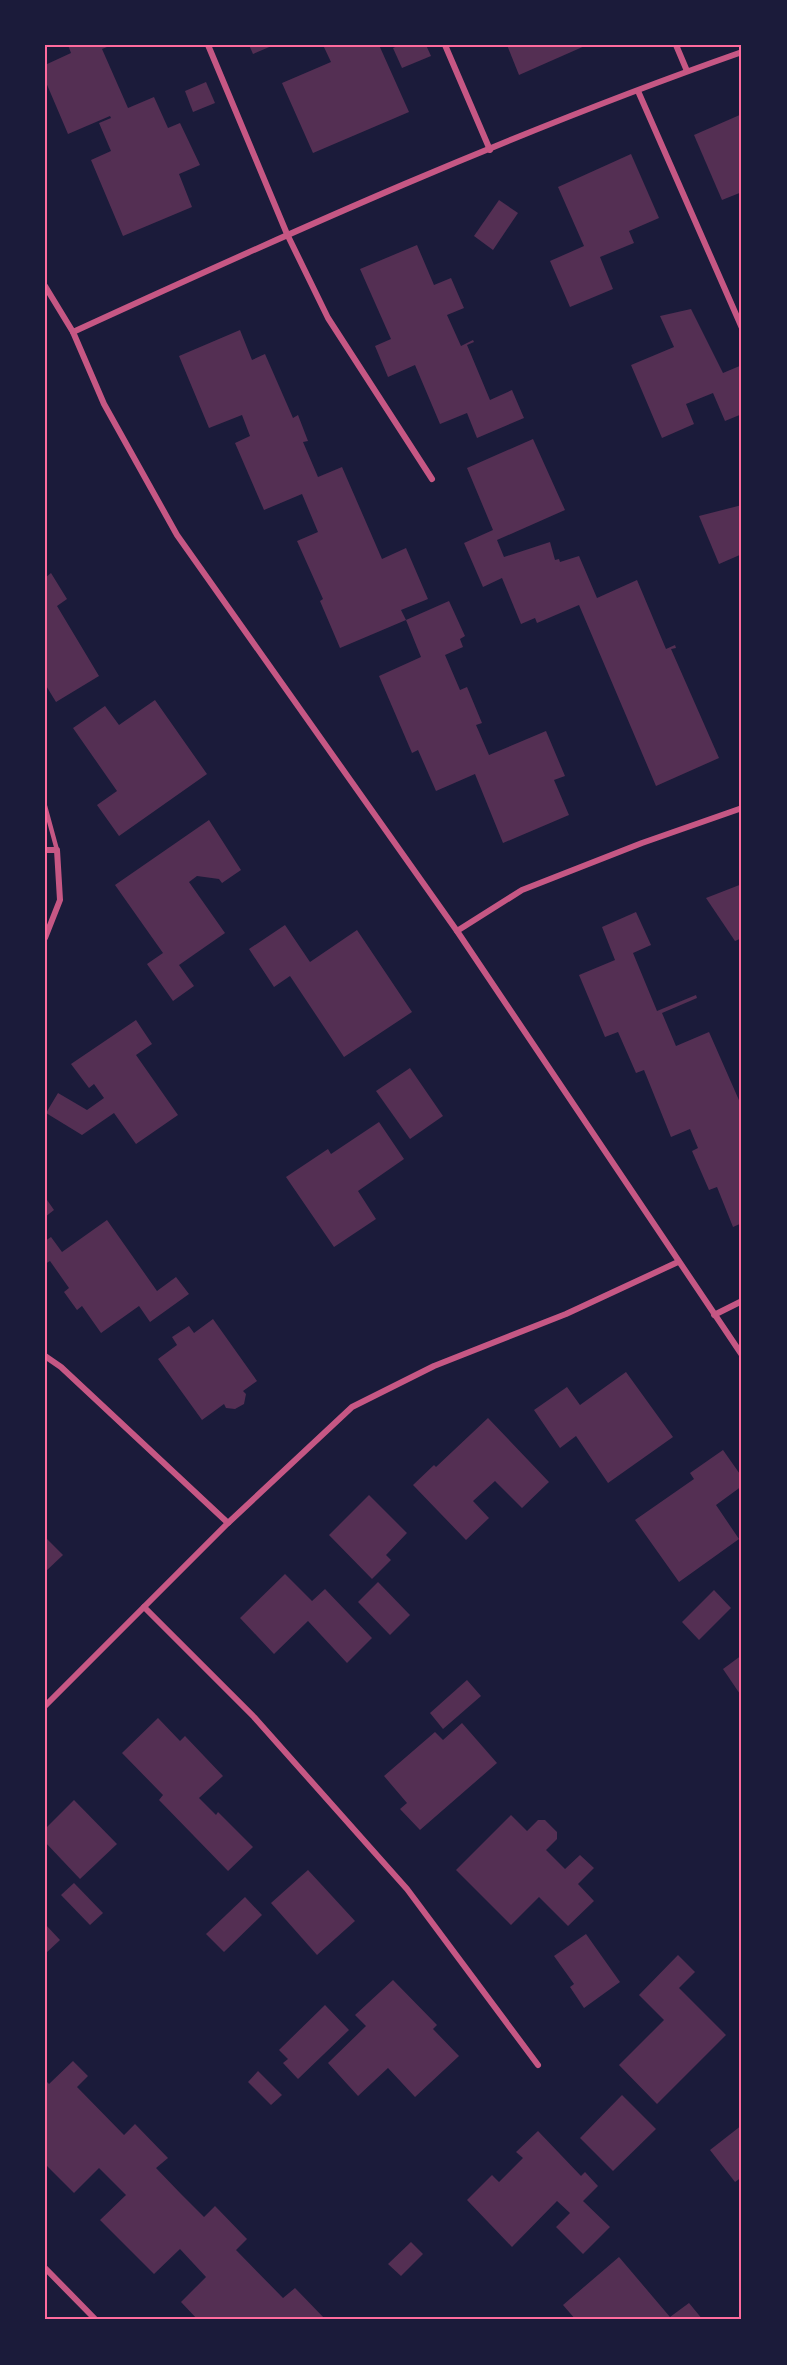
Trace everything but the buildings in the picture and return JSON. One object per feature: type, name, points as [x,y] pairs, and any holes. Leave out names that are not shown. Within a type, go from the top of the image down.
[{"type":"street","points":[[208,45],[287,234],[328,318],[432,478]]},
{"type":"street","points":[[445,45],[490,150]]},
{"type":"street","points":[[676,45],[687,71]]},
{"type":"street","points":[[73,332],[287,234],[687,71],[742,52]]},
{"type":"street","points":[[638,91],[742,328]]},
{"type":"street","points":[[45,286],[73,332],[104,404],[177,535],[457,931],[742,1355]]},
{"type":"street","points":[[457,931],[522,890],[742,807]]},
{"type":"street","points":[[45,850],[57,850],[60,900],[45,938]]},
{"type":"street","points":[[45,1706],[228,1523],[352,1407],[434,1366],[566,1314],[678,1262]]},
{"type":"street","points":[[714,1315],[742,1300]]},
{"type":"street","points":[[45,1356],[61,1367],[228,1523]]},
{"type":"street","points":[[144,1606],[254,1717],[406,1889],[538,2065]]},
{"type":"street","points":[[45,2268],[96,2320]]},
{"type":"lane","points":[[45,806],[57,850]]}]
